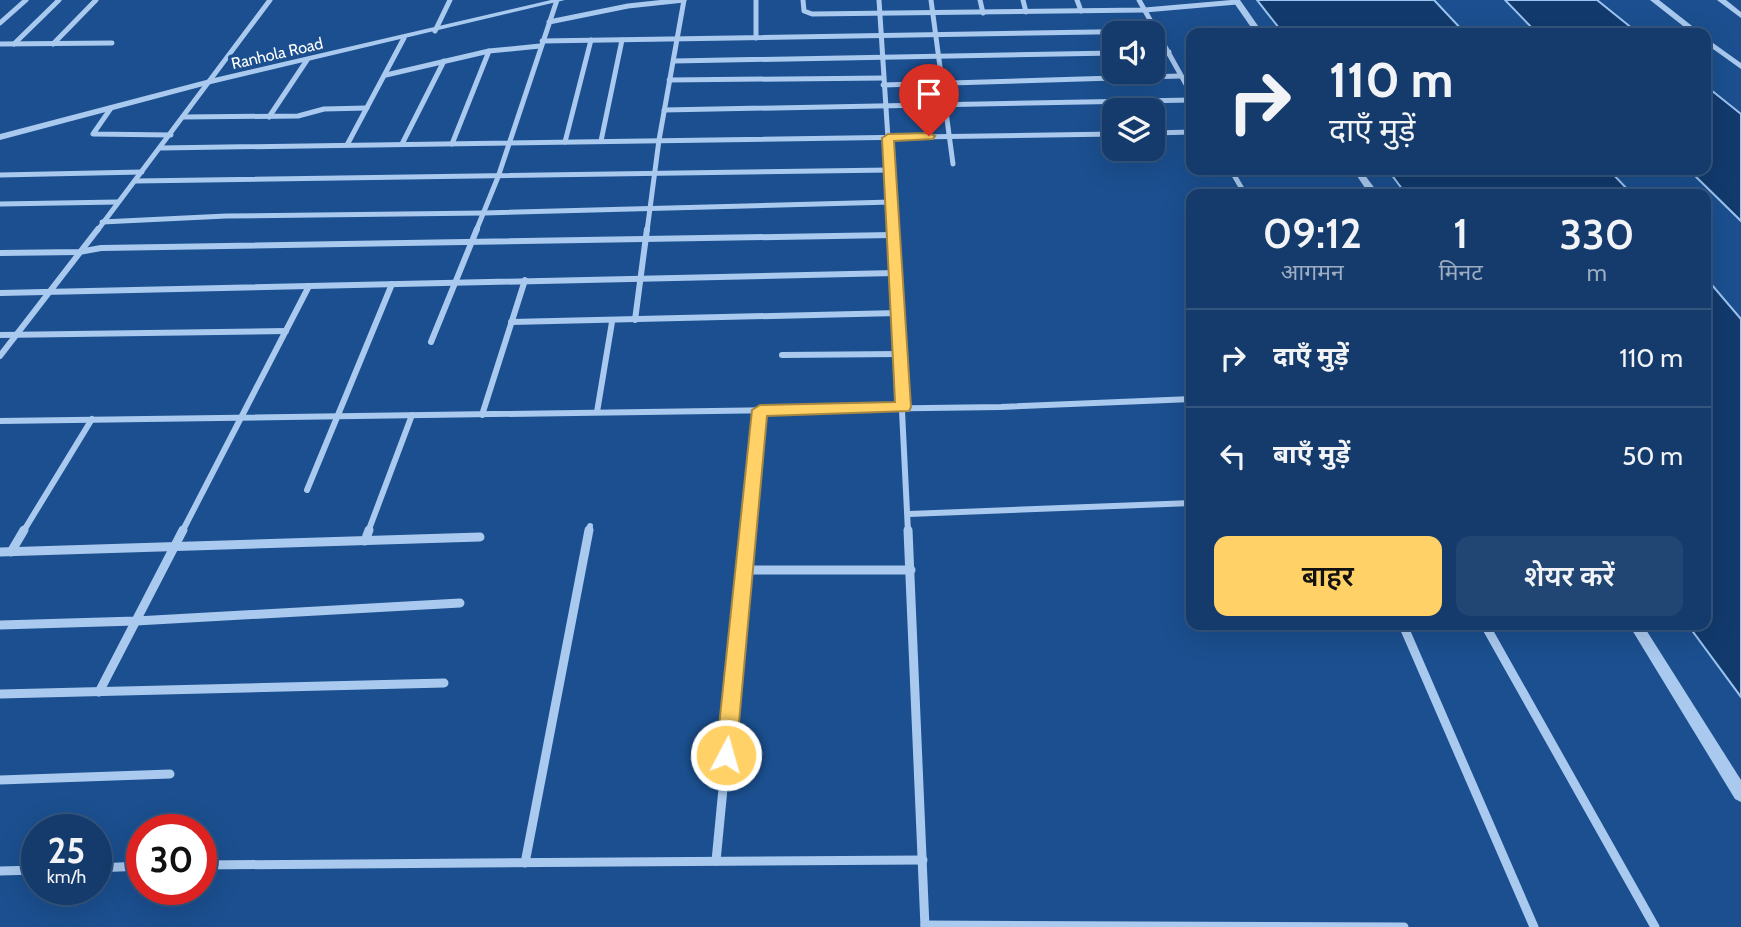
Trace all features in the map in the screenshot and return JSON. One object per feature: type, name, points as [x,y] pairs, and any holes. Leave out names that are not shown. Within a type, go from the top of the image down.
[{"type":"street","points":[[0,23],[26,0]]},
{"type":"street","points":[[14,44],[59,0]]},
{"type":"street","points":[[53,44],[96,0]]},
{"type":"street","points":[[0,356],[171,135],[270,0]]},
{"type":"street","points":[[435,31],[450,0]]},
{"type":"street","points":[[431,342],[498,177],[541,43],[558,0]]},
{"type":"street","name":"Ranhola Road","points":[[0,137],[210,82],[558,0]]},
{"type":"street","points":[[549,22],[628,6],[684,0],[659,140],[635,320]]},
{"type":"street","points":[[756,0],[756,38]]},
{"type":"street","points":[[803,0],[806,14],[1145,10],[1236,1],[1255,28]]},
{"type":"street","points":[[878,0],[909,514],[925,926],[1404,927]]},
{"type":"street","points":[[931,0],[953,164]]},
{"type":"street","points":[[981,0],[983,13]]},
{"type":"street","points":[[1023,0],[1026,12]]},
{"type":"street","points":[[1077,0],[1081,11]]},
{"type":"street","points":[[1139,0],[1152,21]]},
{"type":"street","points":[[1654,0],[1691,28]]},
{"type":"street","points":[[1721,0],[1741,16]]},
{"type":"street","points":[[386,75],[489,51],[541,43],[1102,32]]},
{"type":"street","points":[[347,145],[404,38]]},
{"type":"street","points":[[565,142],[591,40]]},
{"type":"street","points":[[601,141],[622,40]]},
{"type":"street","points":[[0,44],[112,43]]},
{"type":"street","points":[[1165,44],[1186,87]]},
{"type":"street","points":[[1711,44],[1741,67]]},
{"type":"street","points":[[452,144],[489,51]]},
{"type":"street","points":[[674,61],[1102,53]]},
{"type":"street","points":[[269,117],[307,60]]},
{"type":"street","points":[[402,144],[444,61]]},
{"type":"street","points":[[669,80],[943,82],[1180,76]]},
{"type":"street","points":[[664,110],[1186,98]]},
{"type":"street","points":[[111,108],[93,134],[171,135]]},
{"type":"street","points":[[184,117],[298,116],[335,108],[367,108]]},
{"type":"street","points":[[1165,133],[1186,132]]},
{"type":"street","points":[[161,148],[1102,134]]},
{"type":"street","points":[[136,181],[890,170]]},
{"type":"street","points":[[0,175],[142,172]]},
{"type":"street","points":[[0,204],[118,202]]},
{"type":"street","points":[[102,222],[226,216],[651,210],[892,202]]},
{"type":"street","points":[[0,253],[79,252],[101,248],[892,235]]},
{"type":"street","points":[[0,293],[895,273]]},
{"type":"street","points":[[482,415],[525,280]]},
{"type":"street","points":[[307,490],[392,284]]},
{"type":"street","points":[[99,692],[309,286]]},
{"type":"street","points":[[511,322],[612,322],[898,313]]},
{"type":"street","points":[[597,412],[612,322]]},
{"type":"street","points":[[0,335],[286,331]]},
{"type":"street","points":[[782,355],[900,354]]},
{"type":"street","points":[[0,421],[1128,404],[1186,399]]},
{"type":"street","points":[[716,861],[760,410]]},
{"type":"street","points":[[365,541],[412,415]]},
{"type":"street","points":[[11,552],[92,419]]},
{"type":"street","points":[[909,514],[1186,503]]},
{"type":"street","points":[[525,863],[590,526]]},
{"type":"street","points":[[0,552],[480,537]]},
{"type":"street","points":[[744,570],[911,570]]},
{"type":"street","points":[[0,625],[136,621],[460,603]]},
{"type":"street","points":[[1404,630],[1534,927]]},
{"type":"street","points":[[1488,630],[1655,927]]},
{"type":"street","points":[[1639,630],[1741,794]]},
{"type":"street","points":[[0,695],[444,682]]},
{"type":"street","points":[[0,780],[170,774]]},
{"type":"street","points":[[217,865],[923,860]]},
{"type":"street","points":[[0,872],[21,871]]},
{"type":"water","points":[[1257,0],[1434,0],[1460,28],[1279,28]]},
{"type":"water","points":[[1505,0],[1597,0],[1632,28],[1532,28]]},
{"type":"water","points":[[1711,90],[1741,114],[1741,221],[1694,175],[1711,175]]},
{"type":"water","points":[[1392,175],[1614,175],[1627,189],[1402,189]]},
{"type":"water","points":[[1711,284],[1741,319],[1741,697],[1692,630],[1711,630]]},
{"type":"route","points":[[726,755],[760,410],[903,407],[888,138],[929,136]]}]
